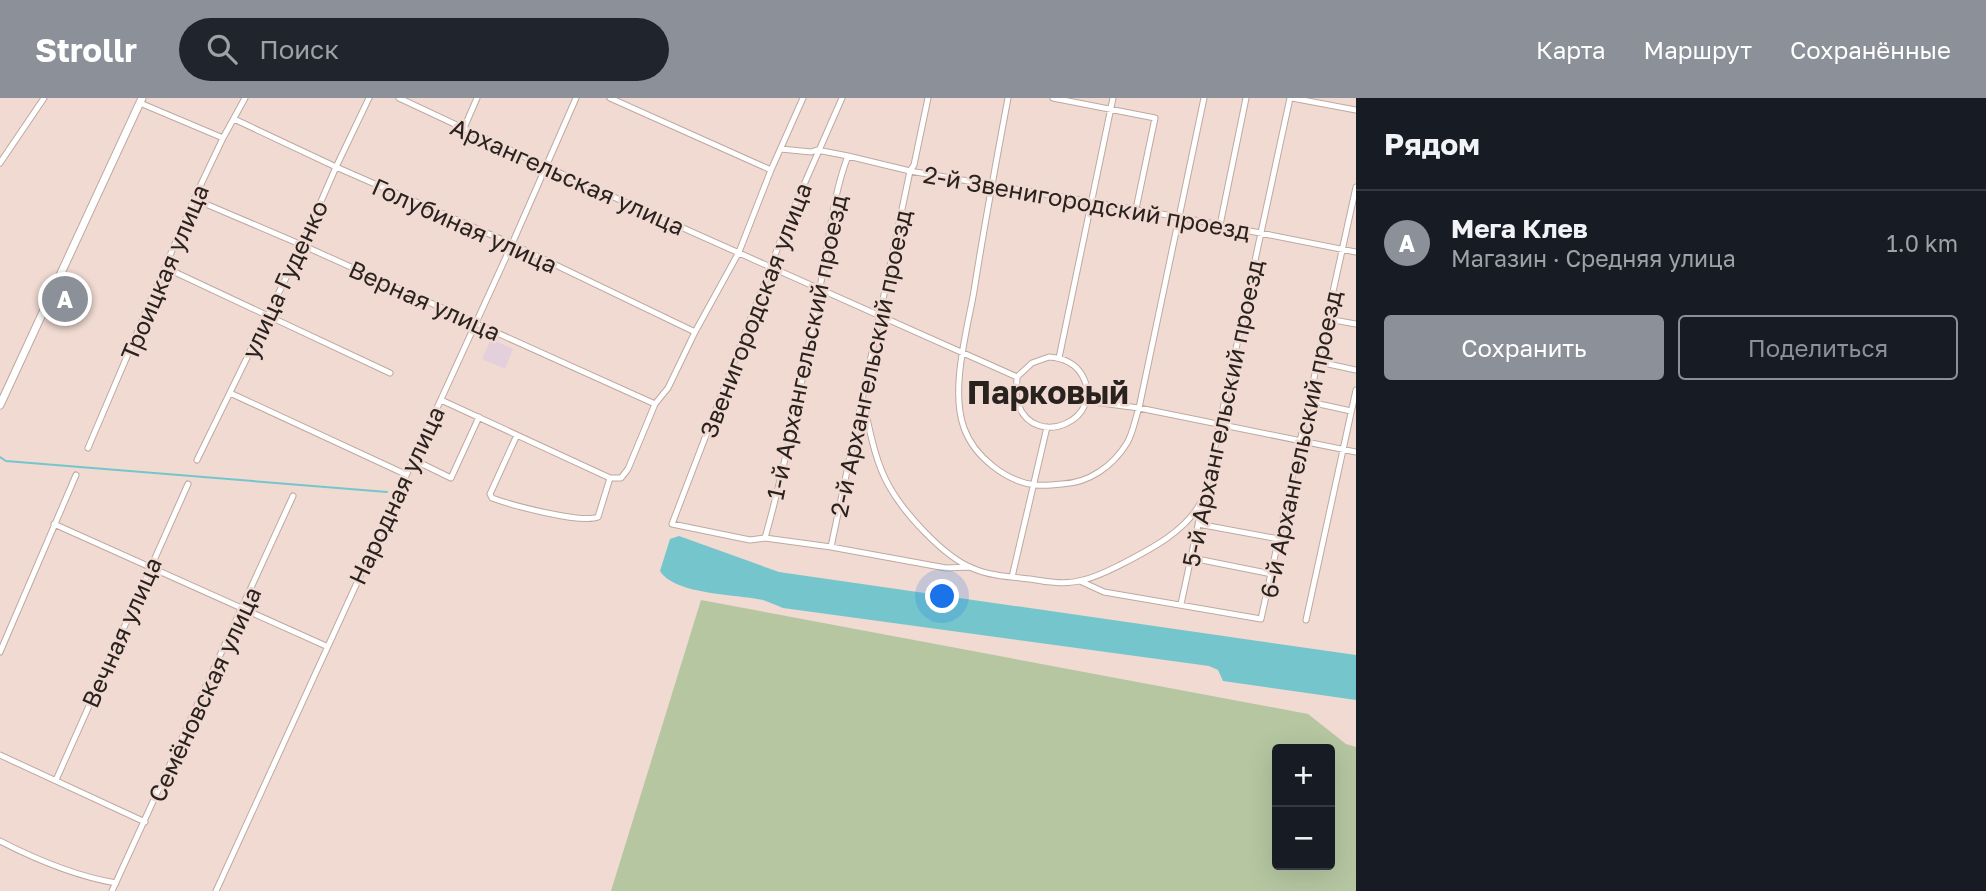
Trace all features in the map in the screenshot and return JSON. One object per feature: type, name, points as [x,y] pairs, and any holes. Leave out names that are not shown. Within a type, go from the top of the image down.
[{"type":"street","points":[[0,163],[44,98]]},
{"type":"street","name":"Троицкая улица","points":[[88,448],[194,199],[245,98]]},
{"type":"street","name":"улица Гуденко","points":[[197,460],[302,244],[369,98]]},
{"type":"street","name":"Архангельская улица","points":[[399,98],[772,267]]},
{"type":"street","points":[[464,128],[477,98]]},
{"type":"street","name":"Народная улица","points":[[216,891],[576,98]]},
{"type":"street","points":[[610,98],[771,170]]},
{"type":"street","name":"Звенигородская улица","points":[[610,478],[621,478],[628,469],[655,404],[668,388],[738,252],[803,98]]},
{"type":"street","name":"Звенигородская улица","points":[[765,538],[750,540],[672,524],[788,221],[842,98]]},
{"type":"street","name":"2-й Архангельский проезд","points":[[831,547],[910,171],[914,165],[928,98]]},
{"type":"street","points":[[1008,98],[964,353],[959,405],[964,429],[991,464],[1007,475],[1034,485],[1072,484],[1091,477],[1106,468],[1127,442],[1139,408],[1204,98]]},
{"type":"street","points":[[1053,98],[1155,118],[1136,209]]},
{"type":"street","points":[[1059,358],[1113,98]]},
{"type":"street","points":[[1220,225],[1246,98]]},
{"type":"street","points":[[1291,98],[1309,99],[1356,110]]},
{"type":"street","name":"5-й Архангельский проезд","points":[[1181,604],[1291,98]]},
{"type":"street","points":[[0,405],[141,101],[223,138]]},
{"type":"street","name":"Голубиная улица","points":[[234,118],[336,167],[512,244],[695,332]]},
{"type":"street","name":"2-й Звенигородский проезд","points":[[781,149],[811,152],[817,150],[910,171],[1136,209],[1356,252]]},
{"type":"street","name":"1-й Архангельский проезд","points":[[765,538],[820,288],[837,193],[848,156]]},
{"type":"street","name":"6-й Архангельский проезд","points":[[1181,604],[1261,620],[1342,250],[1354,208],[1356,187]]},
{"type":"street","name":"Верная улица","points":[[194,199],[302,244],[655,404]]},
{"type":"street","points":[[772,267],[1017,377]]},
{"type":"street","points":[[166,268],[390,373]]},
{"type":"street","points":[[1328,319],[1356,324]]},
{"type":"street","points":[[1059,358],[1078,369],[1087,390],[1086,401],[1078,416],[1071,422],[1055,428],[1037,425],[1023,413],[1016,396],[1017,377],[1040,359],[1059,358]]},
{"type":"street","points":[[1319,362],[1356,370]]},
{"type":"street","points":[[230,393],[405,474]]},
{"type":"street","points":[[1306,620],[1356,394]]},
{"type":"street","points":[[440,400],[479,417],[610,478],[598,517],[591,520],[572,518],[492,498],[491,494],[517,435]]},
{"type":"street","points":[[863,400],[874,449],[888,485],[905,510],[946,552],[970,567]]},
{"type":"street","points":[[1086,401],[1139,408],[1356,452]]},
{"type":"street","points":[[1310,402],[1351,411]]},
{"type":"street","points":[[412,458],[448,478],[454,476],[479,417]]},
{"type":"street","points":[[1012,577],[1046,427]]},
{"type":"street","points":[[0,652],[76,475]]},
{"type":"street","name":"Вечная улица","points":[[56,780],[188,484]]},
{"type":"street","points":[[765,538],[946,568],[970,567],[1050,582],[1080,581],[1110,570],[1156,545],[1195,514],[1206,491]]},
{"type":"street","name":"Семёновская улица","points":[[112,891],[293,496]]},
{"type":"street","points":[[54,524],[326,646]]},
{"type":"street","points":[[1198,524],[1279,539]]},
{"type":"street","points":[[1192,558],[1272,574]]},
{"type":"street","points":[[1080,581],[1104,592],[1181,604]]},
{"type":"street","points":[[0,755],[145,822]]},
{"type":"street","points":[[0,841],[65,870],[116,883]]},
{"type":"shaded area","points":[[491,339],[513,349],[505,369],[482,359]]},
{"type":"green space","points":[[701,600],[1308,714],[1346,744],[1356,747],[1356,891],[611,891]]},
{"type":"water","points":[[679,536],[779,572],[1356,655],[1356,700],[1223,681],[1218,670],[1209,666],[783,608],[763,600],[692,589],[668,579],[660,571],[670,539]]},
{"type":"waterway","points":[[0,457],[6,461],[387,492]]},
{"type":"place","name":"Мега Клев","points":[[65,299]]},
{"type":"district","name":"Парковый","points":[[1048,392]]}]
